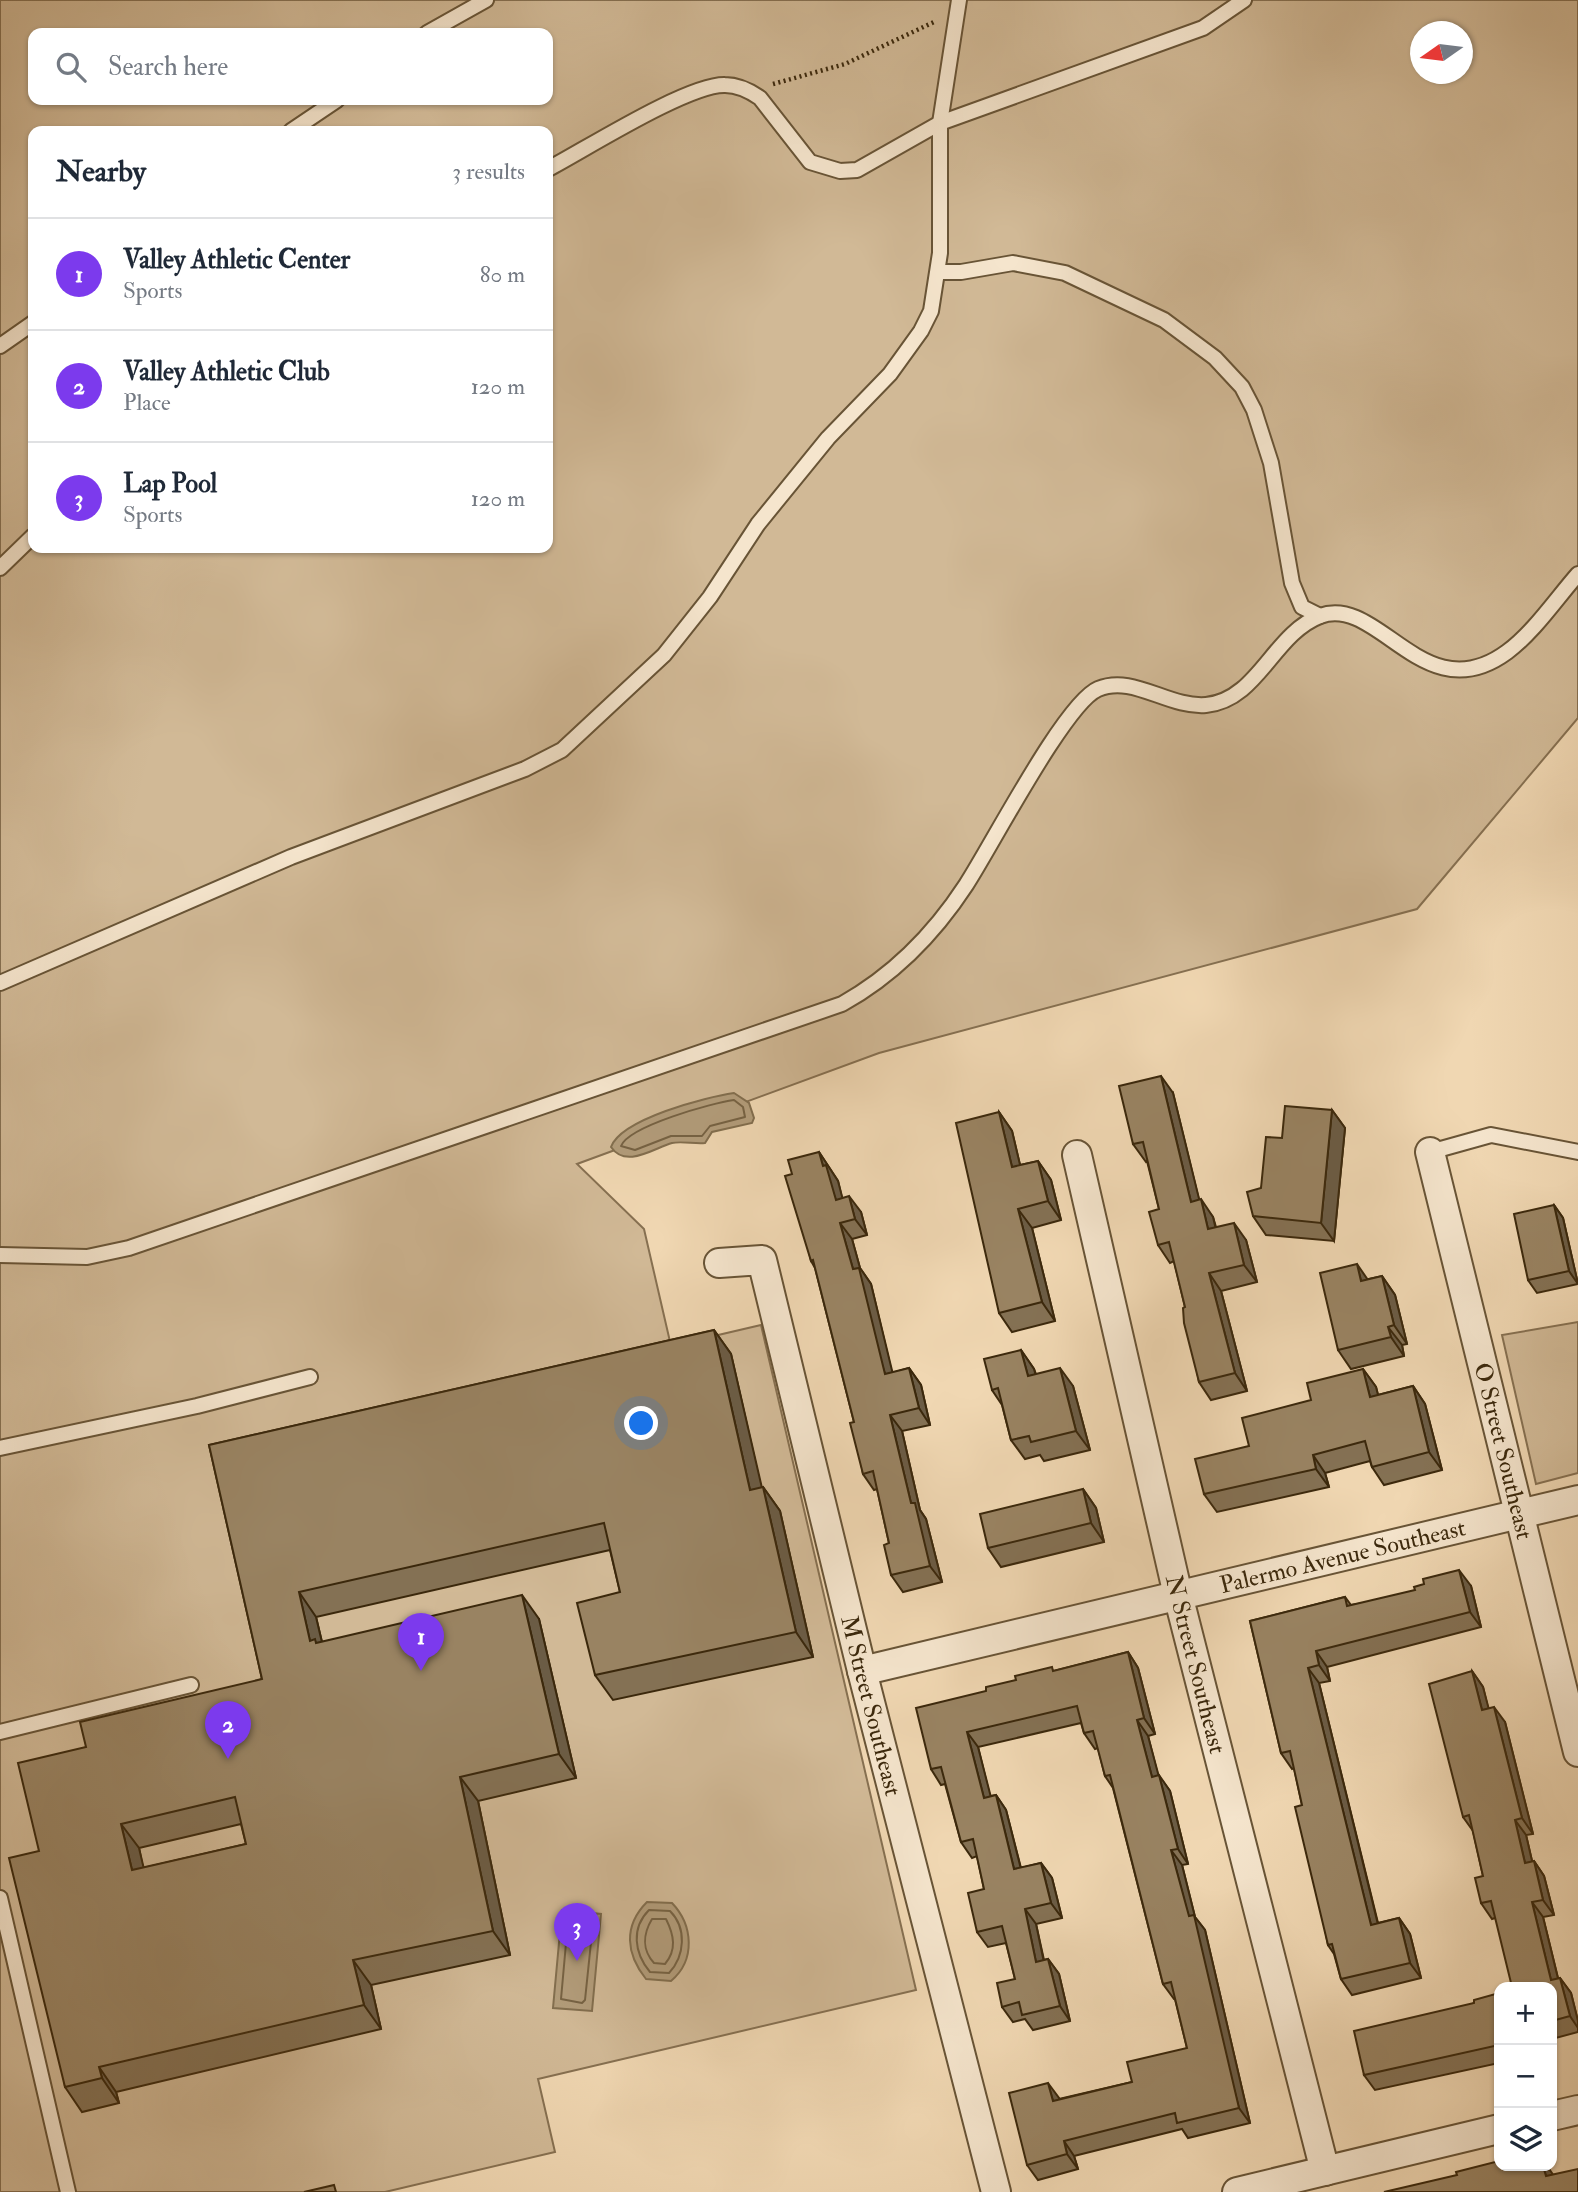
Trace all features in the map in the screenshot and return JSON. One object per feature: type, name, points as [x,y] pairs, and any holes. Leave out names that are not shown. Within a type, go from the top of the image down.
[{"type":"street","name":"O Street Southeast","points":[[1430,1152],[1578,1752]]},
{"type":"street","name":"N Street Southeast","points":[[1077,1155],[1178,1595],[1325,2171]]},
{"type":"street","name":"M Street Southeast","points":[[719,1263],[762,1260],[862,1671],[996,2192]]},
{"type":"street","name":"Palermo Avenue Southeast","points":[[862,1671],[1578,1500]]},
{"type":"street","points":[[1557,2115],[1578,2110]]},
{"type":"street","points":[[1237,2192],[1494,2130]]},
{"type":"lane","points":[[436,28],[486,0]]},
{"type":"lane","points":[[553,166],[686,95],[715,86],[750,90],[765,104],[810,162],[840,172],[857,170],[940,123],[1203,28],[1244,0]]},
{"type":"lane","points":[[0,983],[291,857],[524,769],[562,750],[664,654],[710,597],[758,524],[828,438],[890,374],[921,331],[931,311],[939,272],[940,123],[957,6]]},
{"type":"lane","points":[[298,126],[330,105]]},
{"type":"lane","points":[[939,272],[961,272],[1013,263],[1065,273],[1164,320],[1215,358],[1242,387],[1254,410],[1270,463],[1292,583],[1302,607],[1320,616],[1346,616],[1363,622],[1432,664],[1473,670],[1510,650],[1578,574]]},
{"type":"lane","points":[[0,346],[28,326]]},
{"type":"lane","points":[[0,568],[28,541]]},
{"type":"lane","points":[[0,1255],[87,1257],[129,1248],[842,1004],[877,982],[929,935],[965,887],[1011,808],[1079,704],[1092,692],[1102,687],[1125,686],[1185,704],[1223,701],[1256,676],[1294,634],[1320,616]]},
{"type":"lane","points":[[1430,1152],[1491,1135],[1578,1152]]},
{"type":"lane","points":[[0,1447],[197,1406],[310,1377]]},
{"type":"lane","points":[[0,1732],[191,1685]]},
{"type":"lane","points":[[0,1898],[68,2192]]},
{"type":"path","points":[[738,87],[784,82],[834,68],[957,6]]},
{"type":"shaded area","points":[[0,0],[1578,0],[1578,718],[1417,909],[879,1053],[577,1164],[644,1229],[671,1346],[761,1325],[916,1990],[538,2079],[555,2152],[385,2192],[0,2192]]},
{"type":"shaded area","points":[[1578,1322],[1578,1473],[1536,1484],[1502,1335]]},
{"type":"water","points":[[734,1093],[749,1103],[754,1118],[752,1123],[712,1132],[705,1143],[672,1143],[632,1157],[617,1153],[611,1147],[618,1137],[647,1119],[685,1104]]},
{"type":"water","points":[[647,1902],[672,1903],[688,1932],[685,1963],[671,1981],[646,1979],[634,1960],[631,1930],[639,1911]]},
{"type":"water","points":[[562,1910],[601,1914],[592,2011],[553,2008]]},
{"type":"building","points":[[1161,1076],[1191,1202],[1201,1199],[1208,1229],[1234,1223],[1244,1265],[1209,1273],[1235,1373],[1199,1382],[1184,1323],[1185,1307],[1169,1242],[1158,1245],[1149,1212],[1159,1209],[1143,1142],[1133,1144],[1119,1086]]},
{"type":"building","points":[[1285,1106],[1332,1110],[1321,1223],[1253,1216],[1247,1192],[1261,1188],[1266,1137],[1282,1138]]},
{"type":"building","points":[[999,1112],[1012,1167],[1038,1161],[1048,1201],[1018,1209],[1042,1302],[999,1313],[956,1123]]},
{"type":"building","points":[[819,1152],[823,1166],[826,1165],[836,1200],[849,1196],[855,1219],[840,1223],[853,1269],[859,1268],[885,1374],[909,1368],[919,1408],[890,1415],[911,1503],[915,1503],[930,1566],[891,1575],[884,1545],[889,1543],[873,1471],[863,1474],[850,1423],[854,1422],[813,1260],[811,1261],[785,1176],[792,1174],[788,1160]]},
{"type":"building","points":[[1554,1205],[1569,1271],[1528,1280],[1514,1214]]},
{"type":"building","points":[[1357,1264],[1361,1281],[1382,1276],[1394,1325],[1388,1327],[1391,1337],[1338,1350],[1320,1273]]},
{"type":"building","points":[[714,1330],[750,1490],[763,1487],[796,1632],[595,1675],[577,1603],[620,1592],[604,1523],[299,1592],[310,1641],[315,1639],[316,1643],[522,1595],[559,1754],[460,1777],[493,1931],[353,1960],[364,2005],[99,2067],[102,2078],[65,2087],[9,1858],[39,1851],[18,1763],[86,1747],[80,1722],[262,1679],[209,1445]],"holes":[[[235,1797],[246,1844],[132,1870],[121,1824]]]},
{"type":"building","points":[[1021,1350],[1028,1376],[1060,1368],[1076,1431],[1031,1442],[1029,1436],[1011,1440],[998,1388],[992,1390],[984,1359]]},
{"type":"building","points":[[1363,1369],[1370,1397],[1413,1386],[1429,1452],[1372,1467],[1365,1441],[1313,1455],[1316,1469],[1204,1494],[1195,1459],[1249,1446],[1242,1418],[1311,1400],[1307,1383]]},
{"type":"building","points":[[1083,1489],[1091,1523],[988,1548],[980,1514]]},
{"type":"building","points":[[1459,1570],[1470,1612],[1316,1651],[1319,1665],[1308,1668],[1371,1925],[1399,1918],[1410,1963],[1341,1979],[1332,1944],[1328,1945],[1295,1807],[1302,1805],[1290,1751],[1281,1753],[1250,1621],[1345,1597],[1347,1606],[1415,1590],[1414,1587],[1424,1584],[1423,1579]]},
{"type":"building","points":[[1128,1652],[1144,1718],[1137,1720],[1152,1777],[1159,1775],[1178,1849],[1171,1850],[1189,1916],[1194,1915],[1239,2108],[1177,2123],[1175,2113],[1064,2141],[1067,2154],[1027,2165],[1009,2093],[1048,2083],[1053,2101],[1132,2082],[1127,2062],[1187,2048],[1171,1982],[1163,1984],[1110,1775],[1105,1776],[1093,1731],[1084,1733],[1077,1706],[967,1732],[984,1798],[996,1795],[1014,1869],[1041,1863],[1051,1903],[1025,1909],[1036,1962],[1048,1959],[1060,2006],[1022,2015],[1019,2002],[1002,2007],[997,1983],[1015,1979],[1002,1926],[977,1932],[968,1893],[984,1889],[973,1839],[961,1842],[941,1767],[931,1769],[916,1708],[986,1691],[986,1687],[1016,1680],[1015,1676],[1052,1667],[1053,1671]]},
{"type":"building","points":[[1472,1671],[1482,1710],[1494,1707],[1522,1818],[1515,1820],[1525,1863],[1534,1861],[1543,1900],[1532,1902],[1551,1980],[1560,1978],[1570,2016],[1557,2020],[1557,1982],[1511,1982],[1491,1901],[1481,1903],[1475,1878],[1483,1876],[1469,1815],[1463,1817],[1429,1684]]},
{"type":"building","points":[[1494,1994],[1494,2046],[1364,2075],[1354,2031],[1474,2003],[1474,2000]]},
{"type":"building","points":[[1494,2162],[1494,2171],[1544,2171],[1546,2176],[1578,2169],[1578,2192],[1384,2192],[1457,2175],[1456,2172]]},
{"type":"building","points":[[334,2185],[336,2192],[304,2192]]},
{"type":"place","name":"Valley Athletic Center","points":[[421,1671]]},
{"type":"place","name":"Valley Athletic Club","points":[[228,1759]]},
{"type":"place","name":"Lap Pool","points":[[577,1961]]}]
